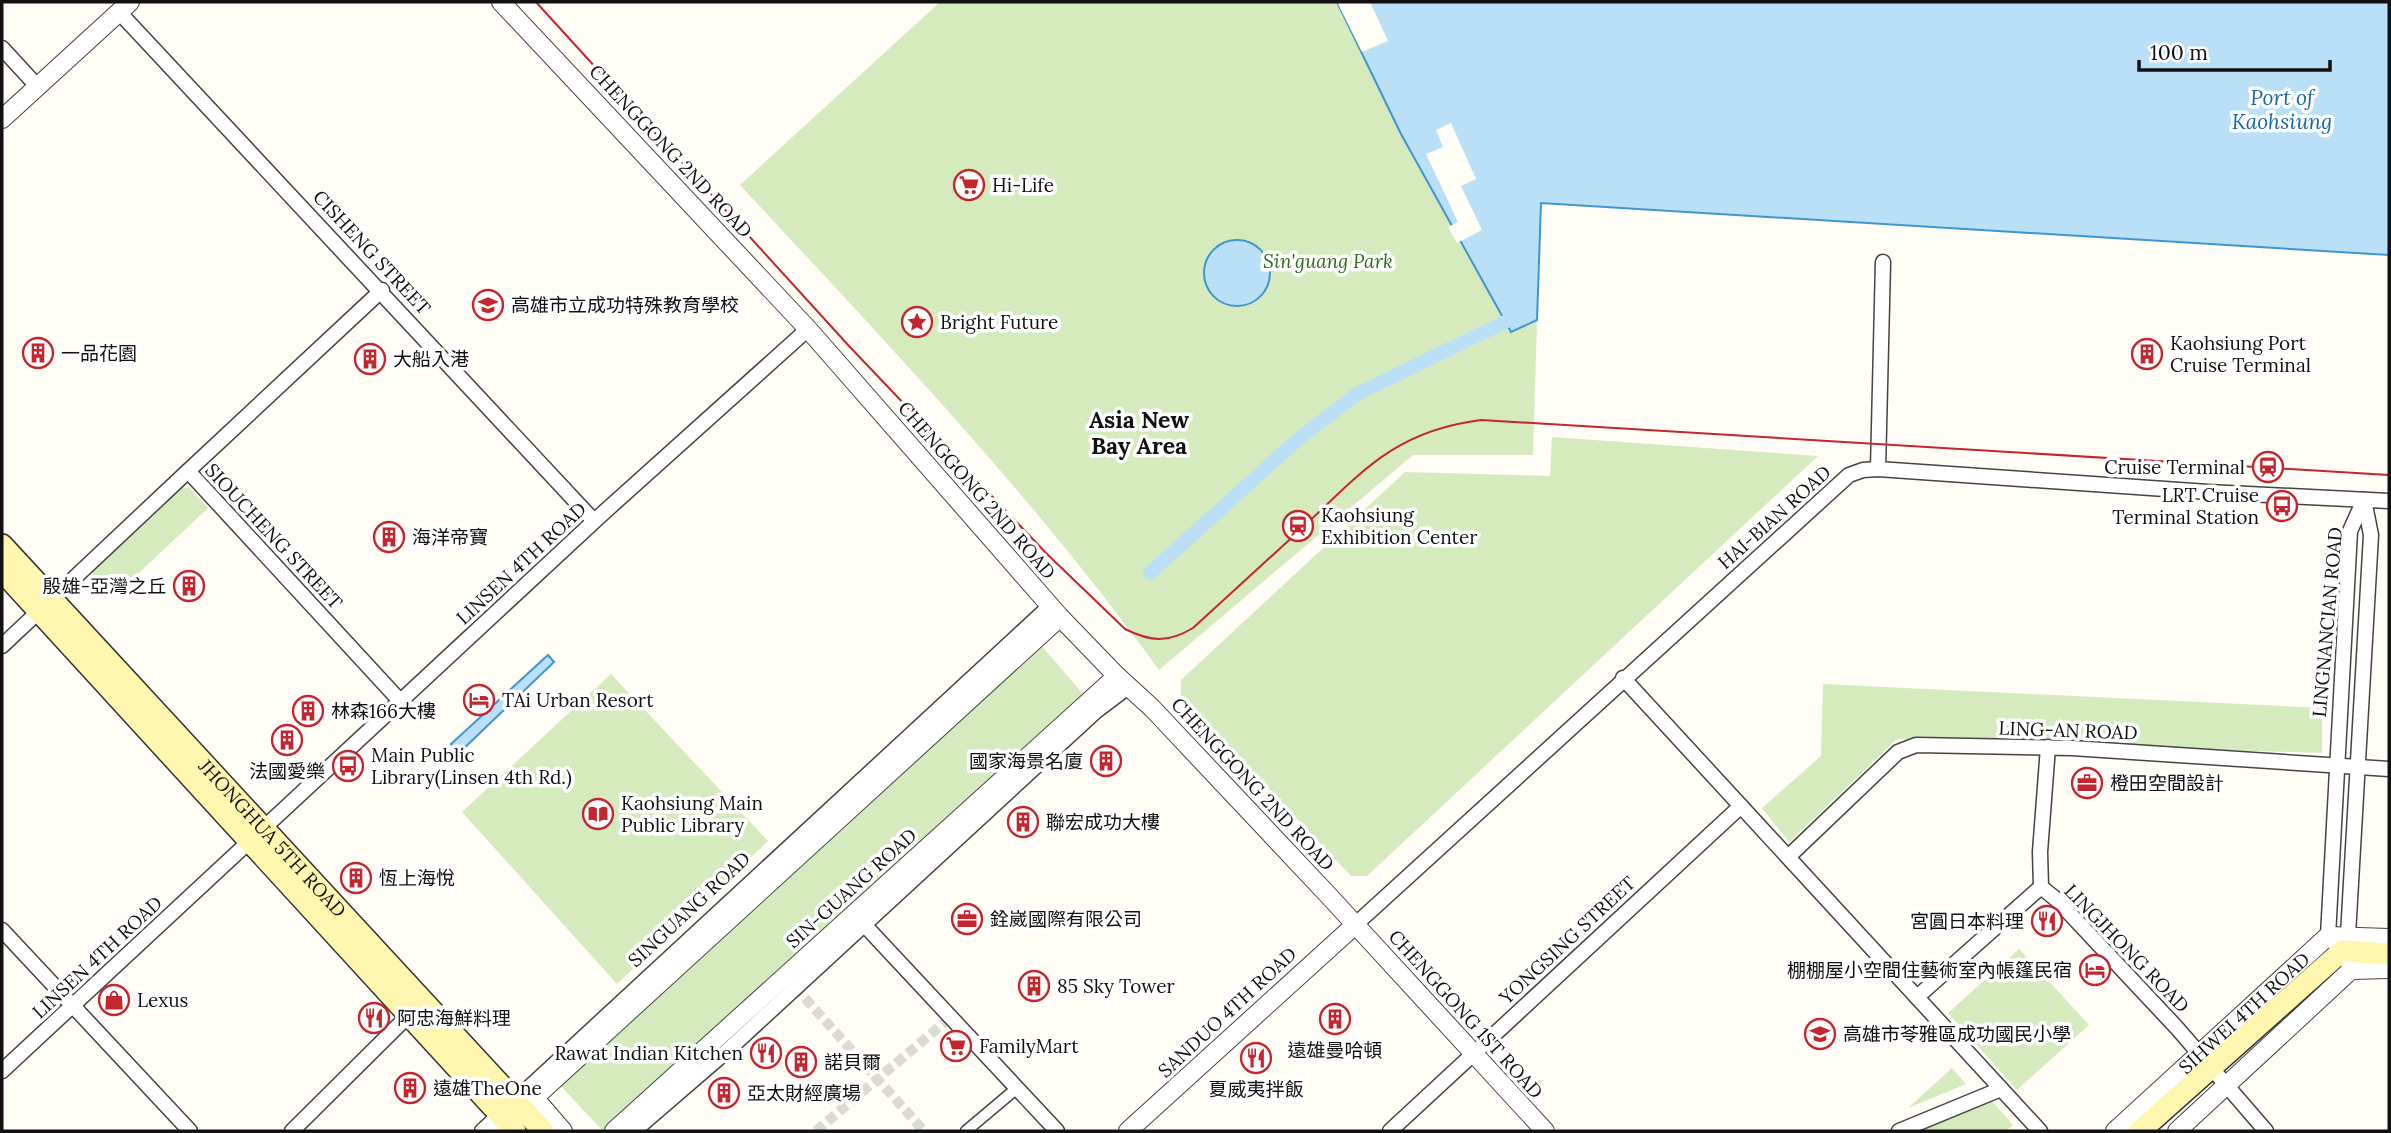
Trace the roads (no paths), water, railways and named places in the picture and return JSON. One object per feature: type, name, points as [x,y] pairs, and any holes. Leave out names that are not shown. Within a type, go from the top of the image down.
[{"type":"main road","name":"JHONGHUA 5TH ROAD","points":[[2,545],[46,606],[257,837],[416,1008],[524,1101],[543,1131]]},
{"type":"main road","name":"JHONGHUA 5TH ROAD","points":[[2,571],[46,606]]},
{"type":"main road","points":[[2339,941],[2389,954]]},
{"type":"main road","name":"SIHWEI 4TH ROAD","points":[[2140,1131],[2204,1060],[2339,941]]},
{"type":"main road","name":"JHONGHUA 5TH ROAD","points":[[416,1008],[503,1126]]},
{"type":"street","name":"CHENGGONG 2ND ROAD","points":[[508,4],[808,330],[1055,612],[1122,682],[1152,708],[1356,925]]},
{"type":"street","points":[[2,119],[125,7]]},
{"type":"street","name":"CISHENG STREET","points":[[125,7],[594,521]]},
{"type":"street","points":[[2,48],[37,86]]},
{"type":"street","points":[[1878,469],[1883,262]]},
{"type":"street","points":[[188,471],[382,290]]},
{"type":"street","name":"LINSEN 4TH ROAD","points":[[2,1071],[257,837],[594,521],[808,330]]},
{"type":"street","name":"HAI-BIAN ROAD","points":[[1356,925],[1623,678],[1835,486],[1856,472],[1878,469],[2389,501]]},
{"type":"street","name":"SIOUCHENG STREET","points":[[2,646],[188,471],[401,702]]},
{"type":"street","name":"LINGNANCIAN ROAD","points":[[2339,941],[2336,766],[2350,531],[2364,500]]},
{"type":"street","name":"LINGNANCIAN ROAD","points":[[2339,941],[2356,767],[2371,535],[2364,500]]},
{"type":"street","name":"SINGUANG ROAD","points":[[482,1131],[503,1126],[524,1101],[1055,612]]},
{"type":"street","points":[[1623,678],[2040,1131]]},
{"type":"street","name":"SIN-GUANG ROAD","points":[[614,1131],[858,919],[1122,682]]},
{"type":"street","name":"LING-AN ROAD","points":[[1788,857],[1898,752],[1916,744],[2048,747],[2389,769]]},
{"type":"street","points":[[1917,997],[2041,887],[2040,852],[2048,747]]},
{"type":"street","name":"YONGSING STREET","points":[[1390,1131],[1741,806]]},
{"type":"street","name":"LINGJHONG ROAD","points":[[2041,887],[2204,1060],[2266,1131]]},
{"type":"street","points":[[858,919],[1057,1131]]},
{"type":"street","name":"SIN-GUANG ROAD","points":[[634,1131],[728,1050],[858,919]]},
{"type":"street","name":"CHENGGONG 1ST ROAD","points":[[1356,925],[1545,1131]]},
{"type":"street","name":"SANDUO 4TH ROAD","points":[[1128,1131],[1356,925]]},
{"type":"street","points":[[2,930],[190,1131]]},
{"type":"street","points":[[2351,970],[2339,941],[2389,938]]},
{"type":"street","points":[[2177,1131],[2228,1087],[2351,970],[2389,969]]},
{"type":"street","points":[[292,1131],[416,1008]]},
{"type":"street","name":"SIHWEI 4TH ROAD","points":[[2115,1131],[2204,1060]]},
{"type":"street","points":[[966,1131],[1017,1088]]},
{"type":"street","points":[[1899,1131],[2001,1089]]},
{"type":"street","points":[[524,1101],[563,1131]]},
{"type":"water","name":"Port of Kaohsiung","points":[[1337,2],[2389,2],[2389,255],[1541,203],[1537,320],[1511,332],[1401,134]]},
{"type":"water","points":[[1237,240],[1260,250],[1270,273],[1260,296],[1237,306],[1214,296],[1204,273],[1214,250]]},
{"type":"water","points":[[548,655],[554,662],[459,753],[451,744]]},
{"type":"waterway","points":[[1150,573],[1297,440],[1357,394],[1505,322]]},
{"type":"tunnel","points":[[795,987],[924,1131]]},
{"type":"tunnel","points":[[816,1131],[952,1016]]},
{"type":"tram line","points":[[536,2],[849,346],[1046,553],[1125,629],[1143,636],[1167,638],[1193,628],[1380,458],[1424,434],[1481,420],[2389,475]]},
{"type":"place","name":"Hi-Life","points":[[969,185]]},
{"type":"place","name":"高雄市立成功特殊教育學校","points":[[488,305]]},
{"type":"place","name":"Bright Future","points":[[917,322]]},
{"type":"place","name":"一品花園","points":[[38,353]]},
{"type":"place","name":"Kaohsiung Port Cruise Terminal","points":[[2147,354]]},
{"type":"place","name":"大船入港","points":[[370,359]]},
{"type":"place","name":"Cruise Terminal","points":[[2268,467]]},
{"type":"place","name":"LRT Cruise Terminal Station","points":[[2282,506]]},
{"type":"place","name":"Kaohsiung Exhibition Center","points":[[1298,526]]},
{"type":"place","name":"海洋帝寶","points":[[389,537]]},
{"type":"place","name":"殷雄-亞灣之丘","points":[[189,586]]},
{"type":"place","name":"TAi Urban Resort","points":[[479,700]]},
{"type":"place","name":"林森166大樓","points":[[308,711]]},
{"type":"place","name":"法國愛樂","points":[[287,740]]},
{"type":"place","name":"國家海景名廈","points":[[1106,761]]},
{"type":"place","name":"Main Public Library(Linsen 4th Rd.)","points":[[348,766]]},
{"type":"place","name":"橙田空間設計","points":[[2087,783]]},
{"type":"place","name":"Kaohsiung Main Public Library","points":[[598,814]]},
{"type":"place","name":"聯宏成功大樓","points":[[1023,822]]},
{"type":"place","name":"恆上海悅","points":[[356,878]]},
{"type":"place","name":"銓崴國際有限公司","points":[[967,919]]},
{"type":"place","name":"宮圓日本料理","points":[[2047,921]]},
{"type":"place","name":"棚棚屋小空間住藝術室內帳篷民宿","points":[[2095,970]]},
{"type":"place","name":"85 Sky Tower","points":[[1034,986]]},
{"type":"place","name":"Lexus","points":[[114,1000]]},
{"type":"place","name":"阿忠海鮮料理","points":[[374,1018]]},
{"type":"place","name":"遠雄曼哈頓","points":[[1335,1019]]},
{"type":"place","name":"高雄市苓雅區成功國民小學","points":[[1820,1034]]},
{"type":"place","name":"FamilyMart","points":[[956,1046]]},
{"type":"place","name":"Rawat Indian Kitchen","points":[[766,1053]]},
{"type":"place","name":"夏威夷拌飯","points":[[1256,1058]]},
{"type":"place","name":"諾貝爾","points":[[801,1062]]},
{"type":"place","name":"遠雄TheOne","points":[[410,1088]]},
{"type":"place","name":"亞太財經廣場","points":[[724,1093]]},
{"type":"district","name":"Asia New Bay Area","points":[[1139,432]]},
{"type":"park label","name":"Sin'guang Park","points":[[1328,261]]}]
